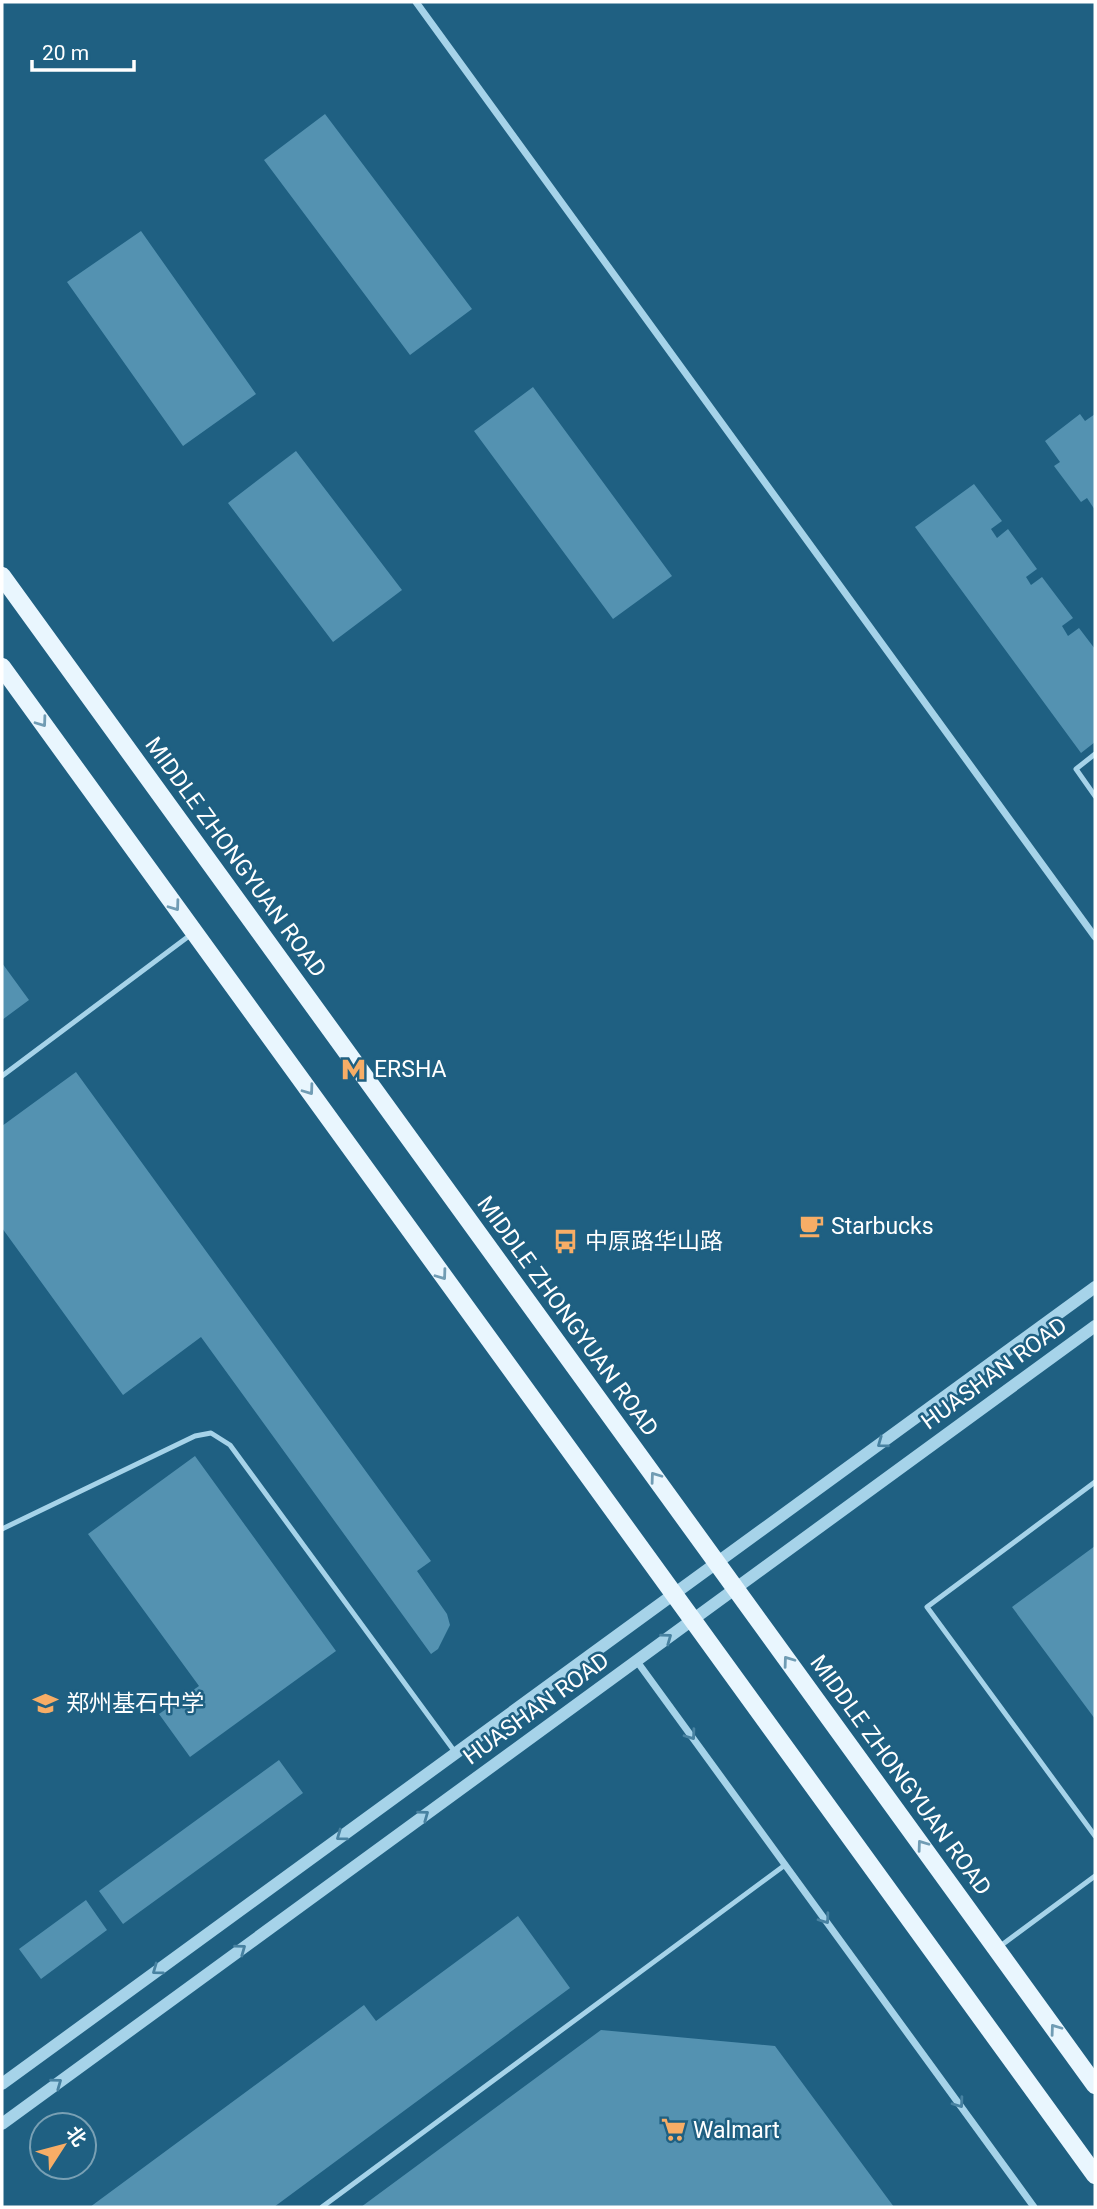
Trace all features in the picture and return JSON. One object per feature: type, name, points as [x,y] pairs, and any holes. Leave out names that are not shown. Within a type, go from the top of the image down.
[{"type":"main road","name":"MIDDLE ZHONGYUAN ROAD","points":[[2,576],[1095,2085]]},
{"type":"main road","points":[[2,667],[1095,2175]]},
{"type":"street","points":[[416,2],[1095,937]]},
{"type":"street","name":"HUASHAN ROAD","points":[[2,2084],[1095,1287]]},
{"type":"street","name":"HUASHAN ROAD","points":[[2,2124],[1095,1326]]},
{"type":"street","points":[[636,1660],[1034,2207]]},
{"type":"lane","points":[[1095,754],[1076,769],[1095,796]]},
{"type":"lane","points":[[2,1076],[194,932]]},
{"type":"lane","points":[[2,1529],[195,1436],[211,1433],[230,1444],[456,1753]]},
{"type":"lane","points":[[1095,1482],[927,1606],[1095,1836]]},
{"type":"lane","points":[[322,2207],[785,1865]]},
{"type":"lane","points":[[997,1948],[1095,1876]]},
{"type":"building","points":[[325,114],[472,309],[410,355],[264,160]]},
{"type":"building","points":[[141,231],[256,394],[183,446],[67,282]]},
{"type":"building","points":[[533,387],[672,576],[613,619],[474,431]]},
{"type":"building","points":[[1080,414],[1085,421],[1095,414],[1095,510],[1087,498],[1081,502],[1054,466],[1060,462],[1045,441]]},
{"type":"building","points":[[296,451],[402,590],[333,642],[228,503]]},
{"type":"building","points":[[974,484],[1002,521],[991,529],[997,538],[1008,529],[1037,569],[1026,577],[1031,585],[1042,577],[1073,618],[1062,626],[1068,636],[1079,628],[1095,649],[1095,742],[1081,753],[915,527]]},
{"type":"building","points":[[2,963],[29,1000],[2,1020]]},
{"type":"building","points":[[76,1072],[431,1561],[417,1571],[447,1614],[450,1625],[438,1649],[431,1654],[201,1337],[123,1395],[2,1228],[2,1126]]},
{"type":"building","points":[[195,1456],[336,1651],[190,1757],[159,1714],[199,1686],[88,1534]]},
{"type":"building","points":[[1095,1546],[1095,1719],[1012,1607]]},
{"type":"building","points":[[279,1760],[303,1793],[123,1924],[99,1891]]},
{"type":"building","points":[[86,1900],[107,1930],[41,1979],[19,1949]]},
{"type":"building","points":[[518,1916],[570,1988],[274,2207],[90,2207],[364,2005],[376,2021]]},
{"type":"building","points":[[601,2030],[775,2046],[894,2207],[361,2207]]},
{"type":"place","name":"ERSHA","points":[[354,1069]]},
{"type":"place","name":"Starbucks","points":[[811,1226]]},
{"type":"place","name":"中原路华山路","points":[[565,1241]]},
{"type":"place","name":"郑州基石中学","points":[[46,1703]]},
{"type":"place","name":"Walmart","points":[[673,2130]]}]
